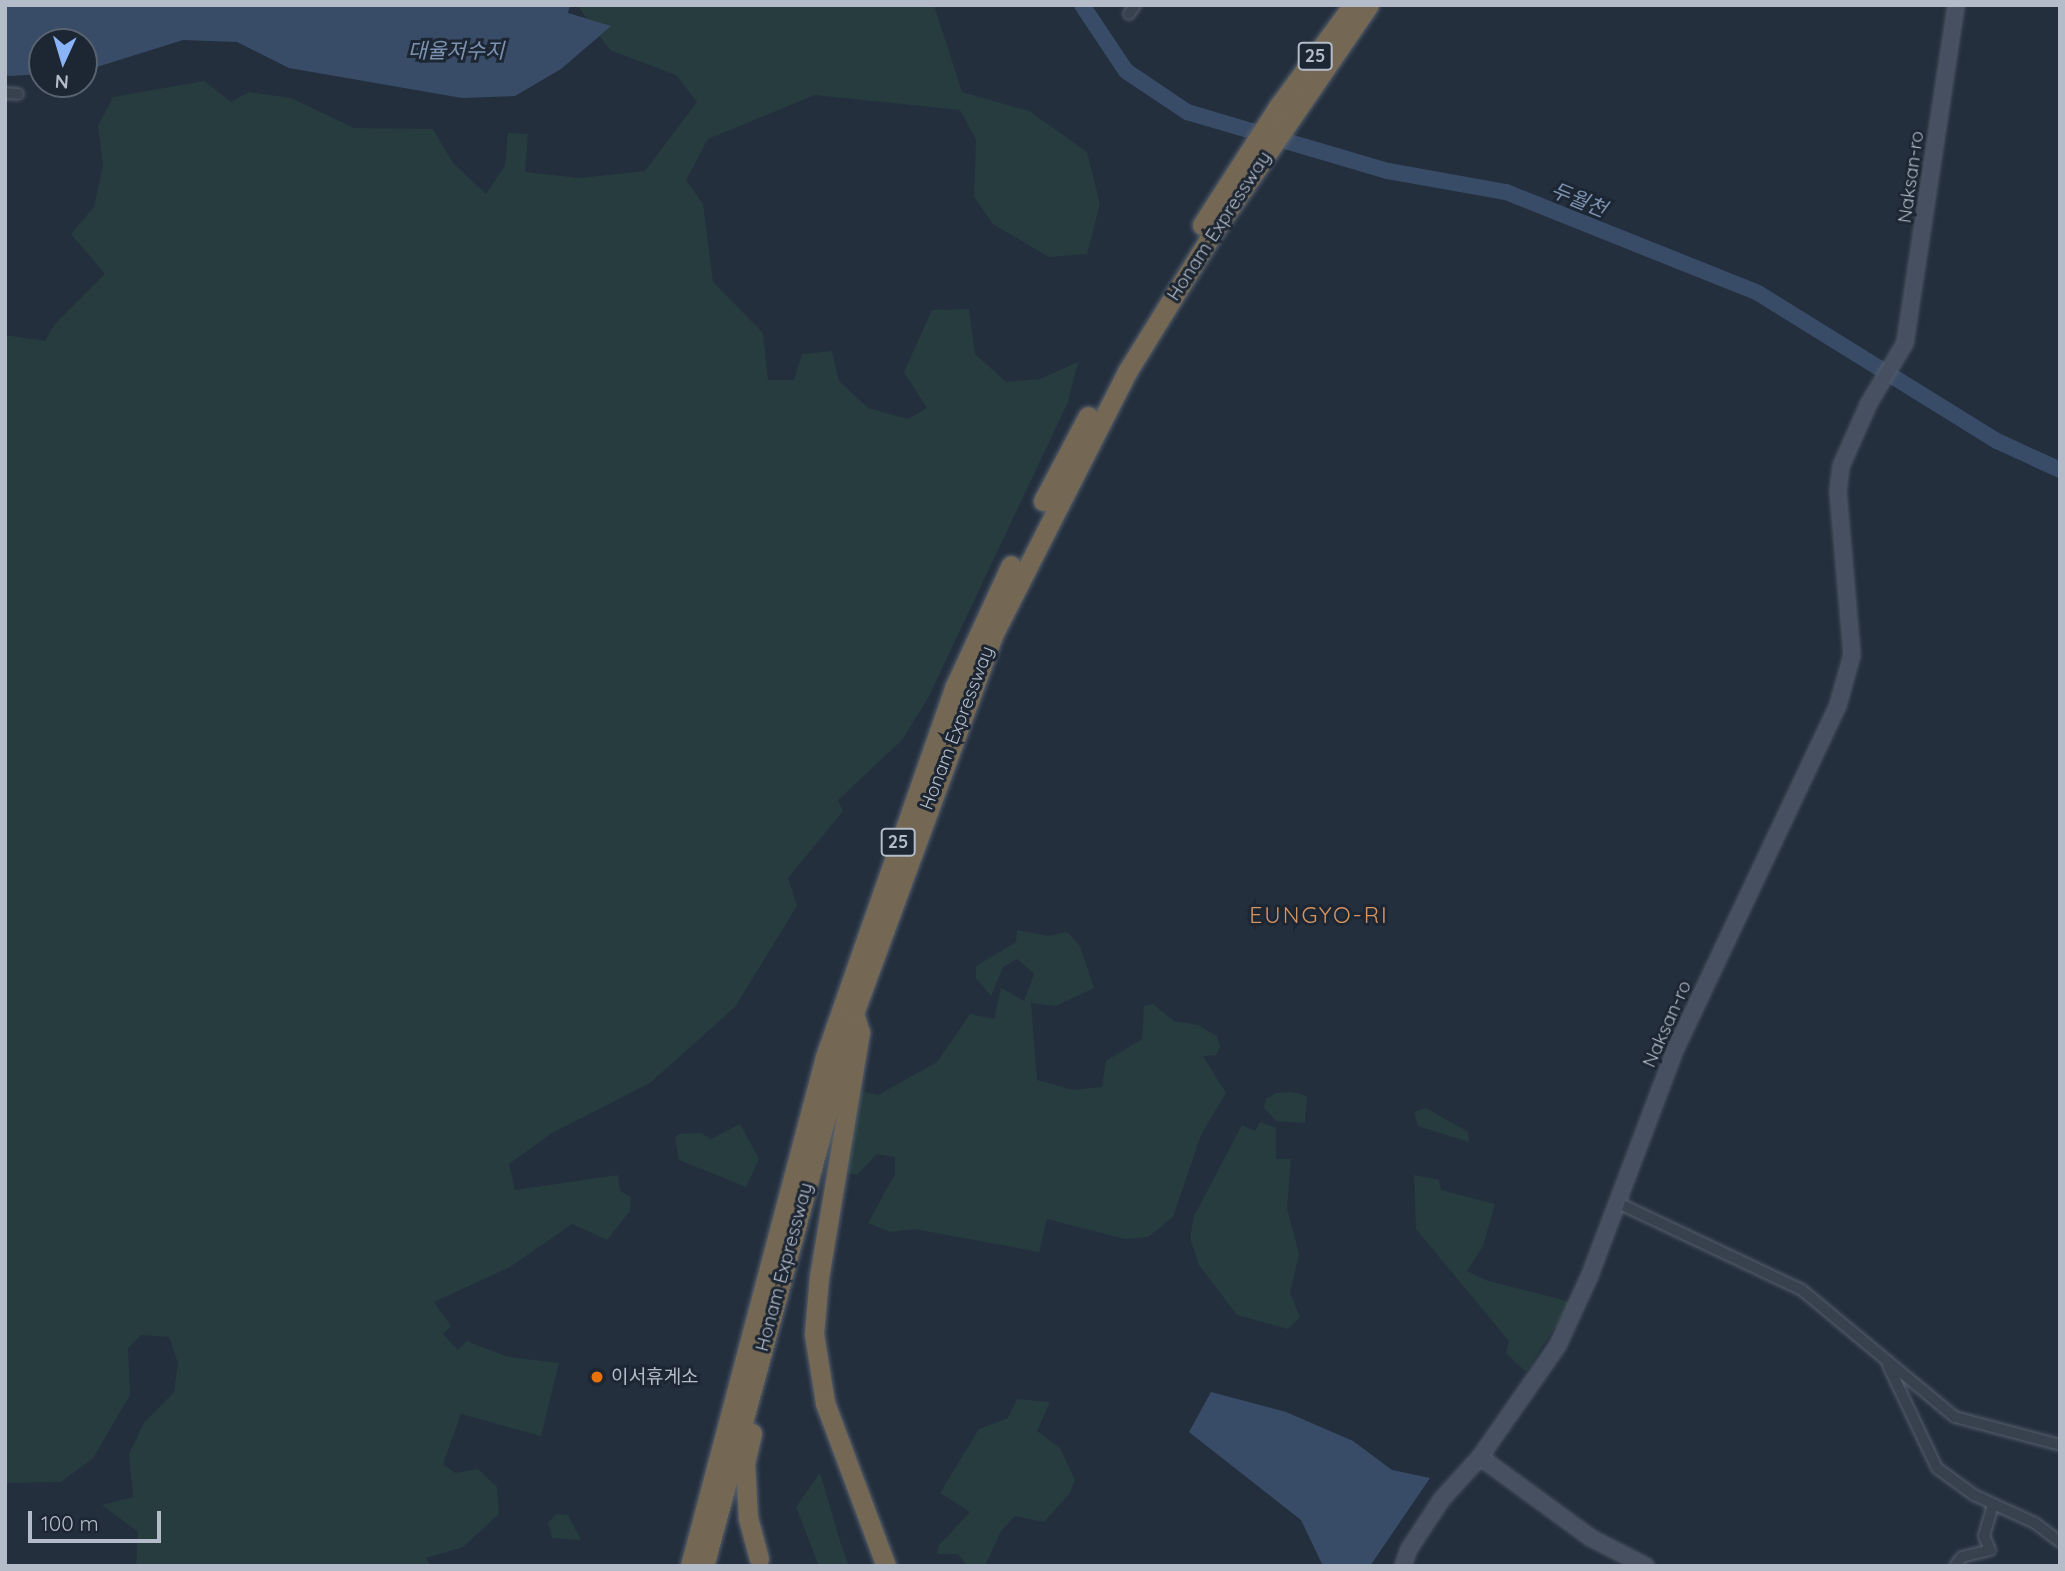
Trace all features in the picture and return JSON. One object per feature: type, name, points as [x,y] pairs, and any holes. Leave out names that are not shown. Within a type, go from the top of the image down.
[{"type":"highway","name":"Honam Expressway","points":[[690,1566],[825,1057],[955,685],[1066,454],[1243,172],[1353,5]]},
{"type":"highway","name":"Honam Expressway","points":[[1288,107],[1369,5]]},
{"type":"highway","name":"Honam Expressway","points":[[704,1566],[853,1013],[925,808],[1019,578],[1127,372],[1243,172]]},
{"type":"highway","points":[[853,1013],[860,1032],[819,1278],[814,1334],[825,1403],[886,1566]]},
{"type":"highway","points":[[760,1559],[748,1518],[745,1463],[765,1374],[767,1333]]},
{"type":"highway","points":[[683,1566],[706,1499]]},
{"type":"street","name":"Naksan-ro","points":[[1403,1566],[1409,1549],[1441,1499],[1480,1457],[1558,1345],[1590,1275],[1676,1048],[1838,705],[1852,655],[1838,491],[1841,466],[1896,351],[1905,343],[1909,327],[1956,5]]},
{"type":"street","points":[[5,93],[18,94]]},
{"type":"street","points":[[1616,1202],[1802,1290],[1955,1416],[2060,1445]]},
{"type":"street","points":[[1887,1361],[1937,1468],[1993,1504],[2023,1516],[2060,1542]]},
{"type":"street","points":[[1480,1457],[1591,1538],[1646,1566]]},
{"type":"street","points":[[1955,1566],[1962,1557],[1990,1550],[1984,1536],[1993,1504]]},
{"type":"green space","points":[[577,5],[934,5],[962,92],[1029,111],[1087,152],[1100,204],[1087,254],[1049,257],[993,224],[974,197],[976,139],[960,110],[815,95],[708,139],[686,180],[703,204],[713,282],[763,333],[768,380],[794,380],[802,354],[832,351],[839,381],[868,408],[908,419],[927,408],[904,372],[932,310],[969,309],[975,354],[1006,382],[1040,379],[1078,362],[1068,402],[928,698],[902,740],[838,800],[843,811],[788,878],[797,906],[735,1007],[650,1083],[552,1133],[509,1164],[515,1190],[618,1175],[620,1191],[631,1197],[630,1211],[607,1240],[572,1224],[510,1267],[434,1302],[451,1326],[443,1334],[458,1350],[467,1341],[508,1357],[559,1363],[541,1436],[461,1414],[443,1464],[455,1473],[478,1469],[497,1487],[499,1514],[463,1547],[426,1558],[431,1566],[136,1566],[138,1532],[102,1505],[133,1497],[129,1454],[144,1423],[174,1392],[178,1363],[169,1337],[141,1335],[128,1348],[130,1395],[93,1458],[61,1482],[5,1483],[5,335],[45,341],[54,325],[105,274],[71,234],[94,207],[103,165],[98,126],[113,97],[204,81],[231,102],[249,92],[291,98],[354,128],[433,129],[453,163],[486,194],[505,166],[508,133],[528,134],[525,172],[580,178],[645,171],[697,102],[676,75],[610,50]]},
{"type":"green space","points":[[1017,930],[1048,936],[1067,932],[1080,946],[1094,988],[1056,1006],[1031,1003],[1037,1080],[1073,1090],[1102,1087],[1106,1061],[1142,1039],[1144,1006],[1153,1004],[1174,1021],[1198,1025],[1217,1036],[1220,1047],[1216,1055],[1203,1056],[1226,1093],[1201,1135],[1173,1217],[1148,1237],[1125,1239],[1047,1219],[1039,1252],[915,1229],[890,1232],[868,1223],[895,1174],[895,1157],[877,1154],[857,1175],[836,1170],[855,1089],[878,1095],[937,1062],[970,1014],[994,1019],[1001,988],[1024,1001],[1034,974],[1017,959],[1003,967],[991,996],[976,978],[976,966],[1016,942]]},
{"type":"green space","points":[[1292,1092],[1307,1096],[1305,1123],[1276,1121],[1264,1108],[1266,1099],[1276,1093]]},
{"type":"green space","points":[[1426,1108],[1468,1132],[1469,1142],[1418,1126],[1414,1112]]},
{"type":"green space","points":[[1260,1122],[1276,1128],[1276,1159],[1291,1159],[1287,1208],[1299,1254],[1290,1293],[1300,1317],[1288,1329],[1237,1315],[1199,1265],[1190,1238],[1194,1216],[1242,1125],[1255,1131]]},
{"type":"green space","points":[[740,1124],[759,1159],[746,1187],[679,1160],[675,1137],[679,1134],[701,1133],[711,1139]]},
{"type":"green space","points":[[1414,1175],[1439,1180],[1441,1190],[1495,1204],[1483,1246],[1467,1271],[1485,1280],[1571,1302],[1526,1372],[1506,1353],[1509,1341],[1416,1229]]},
{"type":"green space","points":[[1017,1399],[1050,1402],[1037,1431],[1060,1448],[1075,1480],[1070,1493],[1044,1522],[1015,1516],[1001,1531],[985,1566],[967,1566],[958,1554],[937,1554],[939,1545],[970,1512],[940,1493],[979,1429],[1008,1418]]},
{"type":"green space","points":[[820,1473],[849,1566],[819,1566],[796,1507]]},
{"type":"green space","points":[[557,1514],[568,1515],[581,1540],[552,1538],[548,1522]]},
{"type":"water","name":"대율저수지","points":[[5,5],[570,5],[568,13],[611,26],[561,69],[515,96],[462,98],[289,68],[237,42],[183,40],[98,67],[98,28],[28,28],[28,75],[5,75]]},
{"type":"water","points":[[1211,1392],[1286,1412],[1353,1441],[1392,1470],[1430,1478],[1370,1566],[1323,1566],[1301,1520],[1189,1432]]},
{"type":"waterway","name":"두월천","points":[[1082,5],[1126,71],[1187,112],[1388,171],[1506,192],[1758,293],[1997,441],[2060,470]]},
{"type":"place","name":"이서휴게소","points":[[597,1377]]},
{"type":"district","name":"EUNGYO-RI","points":[[1319,915]]}]
